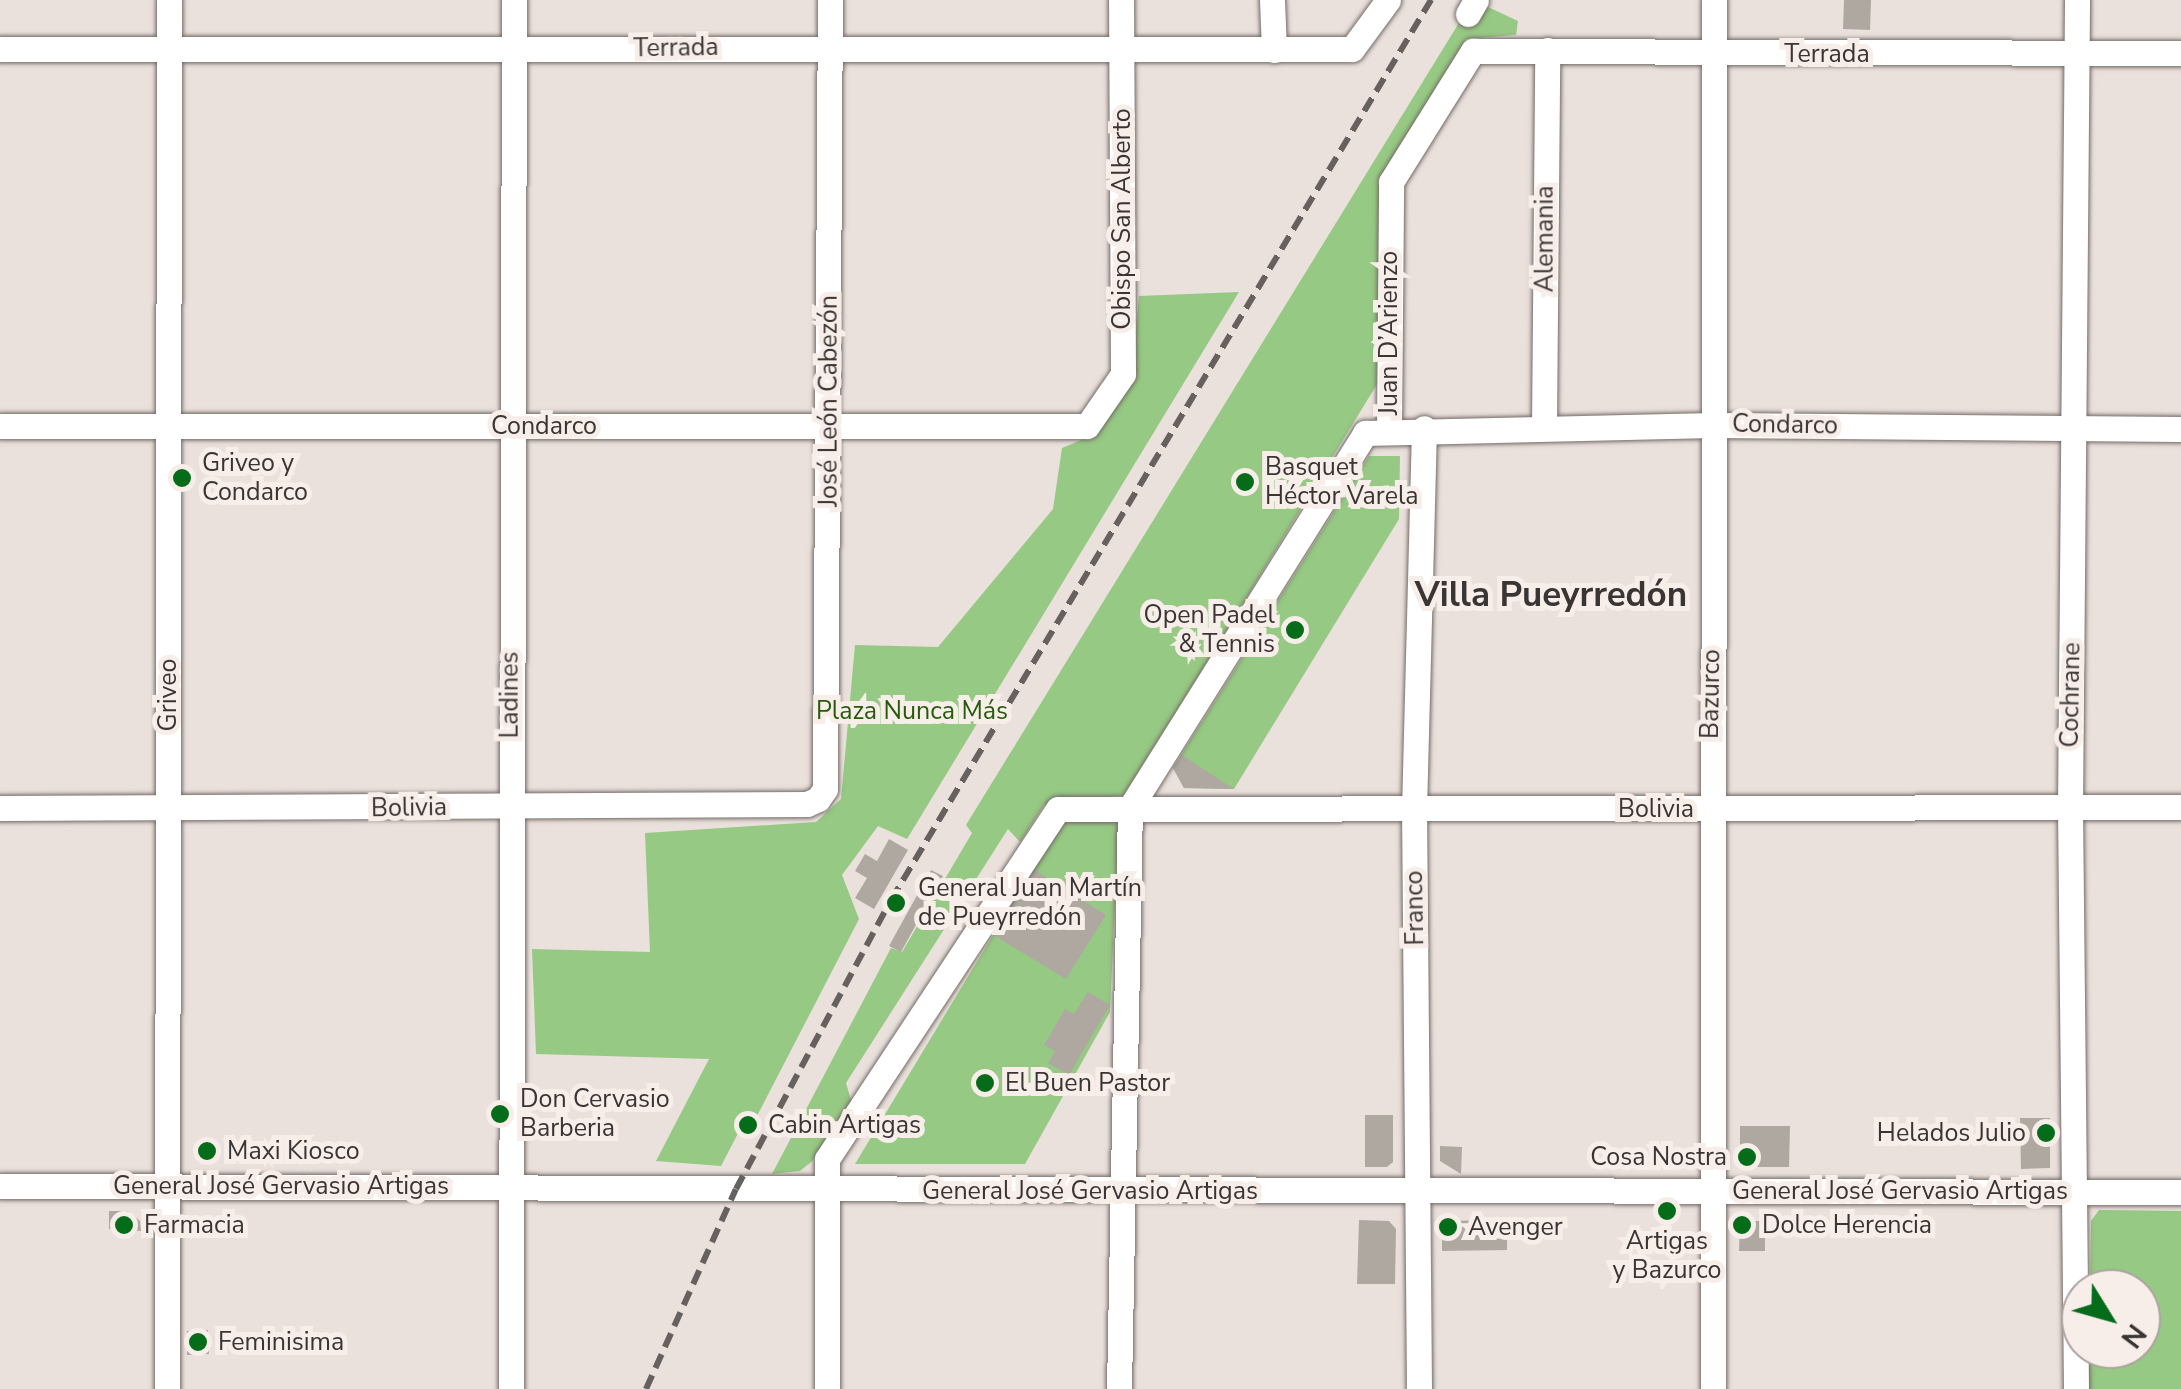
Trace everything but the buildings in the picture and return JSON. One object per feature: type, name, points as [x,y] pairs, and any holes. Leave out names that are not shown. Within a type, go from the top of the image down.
[{"type":"street","name":"Griveo","points":[[167,1389],[169,0]]},
{"type":"street","name":"Ladines","points":[[511,1389],[509,807],[514,0]]},
{"type":"street","name":"José León Cabezón","points":[[818,799],[826,789],[830,0]]},
{"type":"street","name":"Obispo San Alberto","points":[[1087,426],[1123,374],[1121,0]]},
{"type":"street","points":[[1272,0],[1274,50]]},
{"type":"street","name":"Terrada","points":[[0,49],[830,46],[1352,50],[1388,0]]},
{"type":"street","name":"Bazurco","points":[[1713,1389],[1710,810],[1714,0]]},
{"type":"street","name":"Cochrane","points":[[2076,1389],[2070,807],[2078,0]]},
{"type":"street","name":"Alemania","points":[[1544,428],[1547,50]]},
{"type":"street","name":"Terrada","points":[[1473,52],[2181,53]]},
{"type":"street","name":"Juan D’Arienzo","points":[[1130,808],[1356,443],[1365,433],[1389,429],[1391,182],[1473,52]]},
{"type":"street","name":"Condarco","points":[[1389,429],[1714,424],[2181,428]]},
{"type":"street","name":"Condarco","points":[[0,426],[1087,426]]},
{"type":"street","name":"Franco","points":[[1419,1389],[1414,810],[1424,428]]},
{"type":"street","name":"Bolivia","points":[[0,808],[806,804],[818,799]]},
{"type":"street","name":"Bolivia","points":[[1130,808],[2181,807]]},
{"type":"street","points":[[828,1389],[824,1190],[827,1158],[1045,822],[1058,809],[1130,808],[1119,1193],[1120,1389]]},
{"type":"street","name":"General José Gervasio Artigas","points":[[0,1186],[512,1186],[1119,1193],[1418,1189],[2181,1192]]},
{"type":"green space","points":[[1473,0],[1518,21],[1516,35],[1466,39],[1380,183],[1379,381],[1126,795],[1044,805],[1020,842],[1008,829],[846,1083],[852,1103],[816,1158],[800,1171],[772,1174],[891,948],[902,952],[972,833],[966,825]]},
{"type":"green space","name":"Plaza Nunca Más","points":[[1239,292],[907,839],[878,826],[842,875],[859,919],[757,1116],[746,1118],[721,1166],[656,1161],[709,1059],[536,1054],[532,949],[650,952],[645,833],[816,822],[841,799],[855,645],[938,647],[1053,509],[1062,448],[1091,436],[1132,372],[1139,296]]},
{"type":"green space","name":"Open Padel & Tennis","points":[[1369,456],[1400,456],[1399,519],[1234,789],[1184,788],[1173,768]]},
{"type":"green space","name":"El Buen Pastor","points":[[1119,816],[1110,1012],[1025,1164],[855,1164],[1063,819]]},
{"type":"green space","points":[[2099,1210],[2181,1211],[2181,1389],[2089,1389],[2089,1369],[2161,1369],[2161,1269],[2090,1269],[2091,1221]]},
{"type":"railway","points":[[646,1389],[736,1189],[891,900],[1431,0]]},
{"type":"place","name":"Griveo y Condarco","points":[[182,478]]},
{"type":"place","name":"Basquet Héctor Varela","points":[[1245,482]]},
{"type":"place","name":"Open Padel & Tennis","points":[[1295,630]]},
{"type":"place","name":"General Juan Martín de Pueyrredón","points":[[896,903]]},
{"type":"place","name":"El Buen Pastor","points":[[985,1083]]},
{"type":"place","name":"Don Cervasio Barberia","points":[[500,1114]]},
{"type":"place","name":"Cabin Artigas","points":[[748,1125]]},
{"type":"place","name":"Helados Julio","points":[[2046,1133]]},
{"type":"place","name":"Maxi Kiosco","points":[[207,1151]]},
{"type":"place","name":"Cosa Nostra","points":[[1747,1157]]},
{"type":"place","name":"Artigas y Bazurco","points":[[1667,1211]]},
{"type":"place","name":"Farmacia","points":[[124,1225]]},
{"type":"place","name":"Dolce Herencia","points":[[1742,1225]]},
{"type":"place","name":"Avenger","points":[[1448,1227]]},
{"type":"place","name":"Feminisima","points":[[198,1342]]},
{"type":"district","name":"Villa Pueyrredón","points":[[1551,595]]}]
